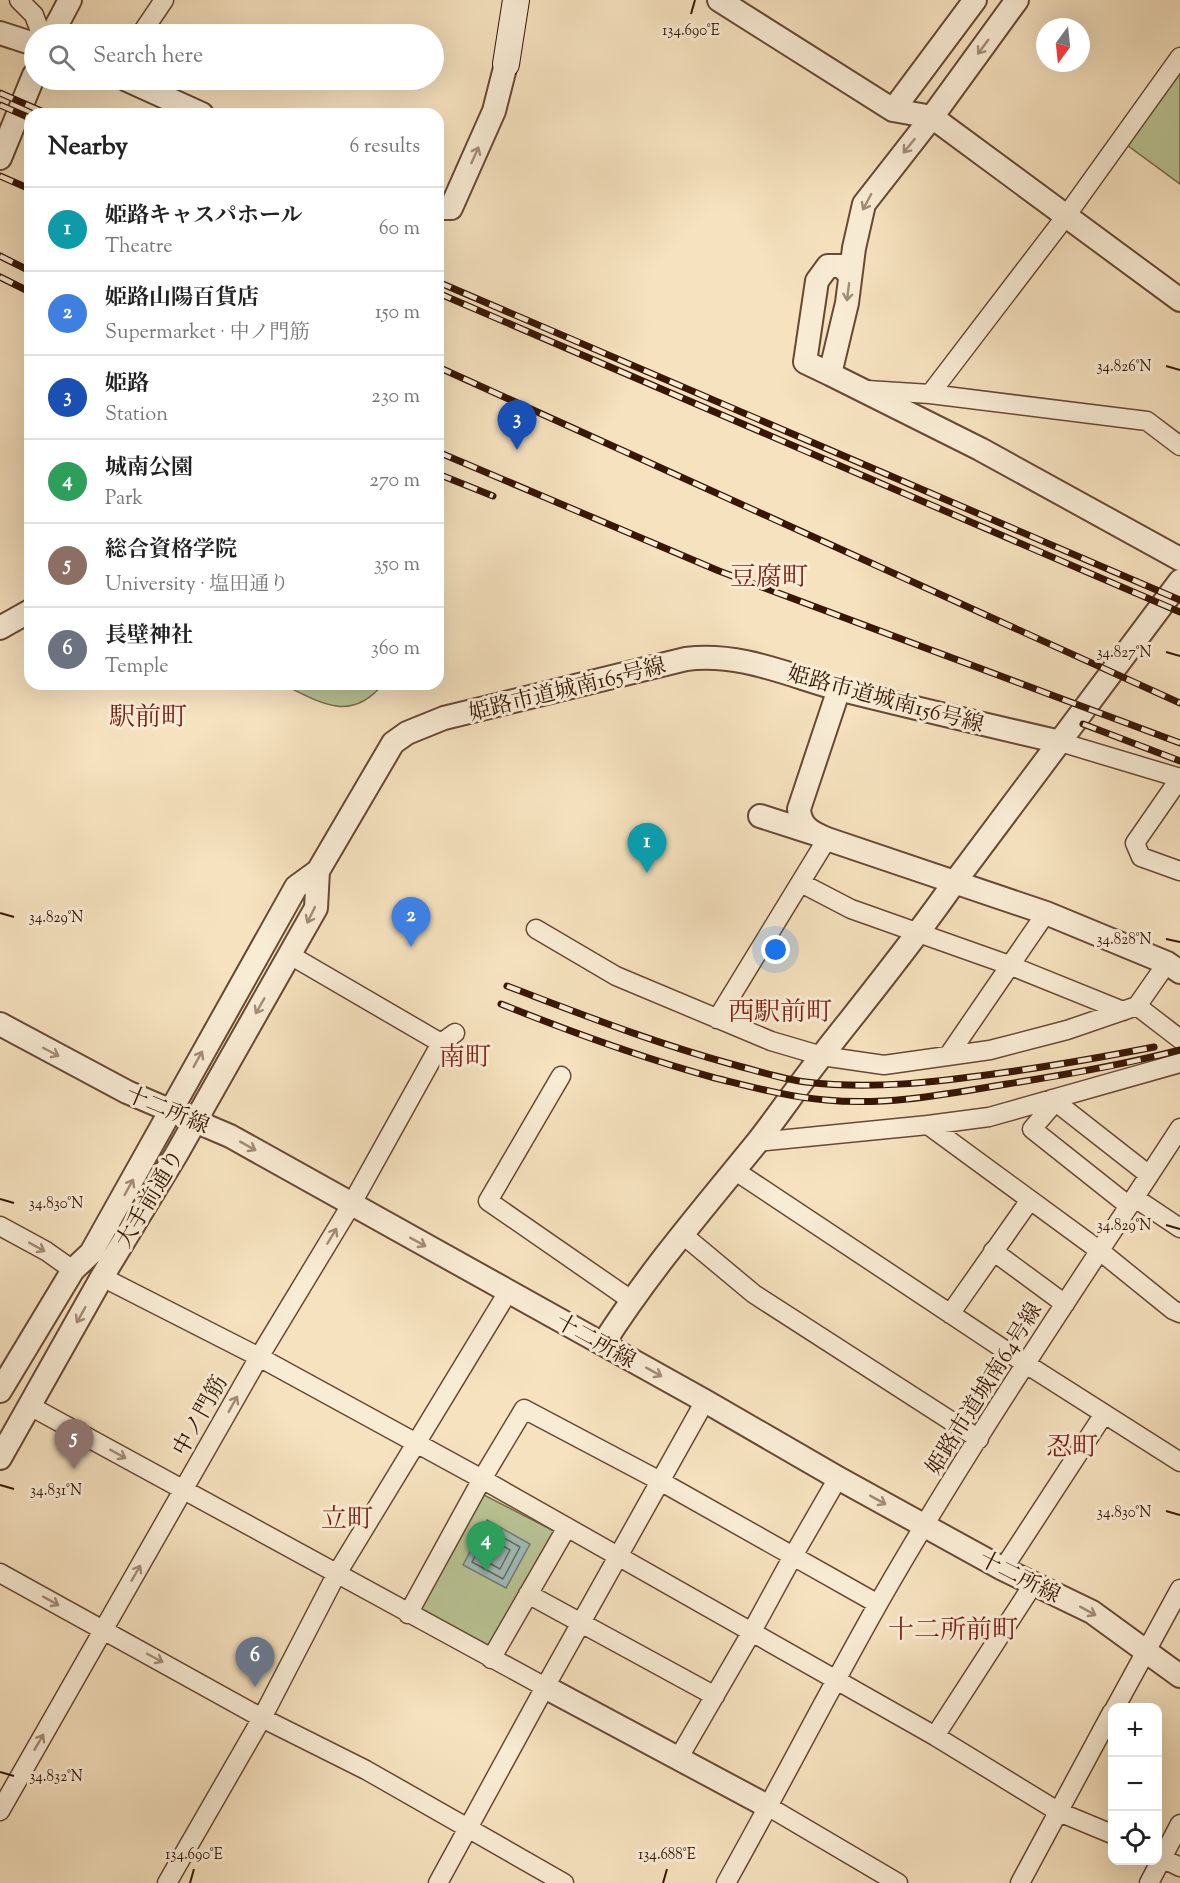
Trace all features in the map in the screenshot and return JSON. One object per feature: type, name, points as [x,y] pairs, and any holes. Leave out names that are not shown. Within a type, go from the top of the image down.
[{"type":"main road","points":[[506,63],[516,0]]},
{"type":"street","points":[[19,0],[34,15],[37,24]]},
{"type":"street","points":[[57,24],[70,0]]},
{"type":"street","points":[[148,24],[164,0]]},
{"type":"street","points":[[893,110],[975,0]]},
{"type":"street","points":[[830,374],[847,303],[854,248],[864,204],[932,117],[1017,0]]},
{"type":"street","points":[[727,2],[893,110],[932,117],[1179,296]]},
{"type":"street","points":[[0,33],[24,41]]},
{"type":"street","points":[[930,394],[1066,216],[1180,57]]},
{"type":"street","points":[[445,208],[494,111],[506,63]]},
{"type":"street","points":[[0,158],[28,90]]},
{"type":"street","points":[[149,90],[189,108]]},
{"type":"street","points":[[850,275],[841,266],[828,266],[817,281],[806,362],[980,448],[1180,559]]},
{"type":"street","points":[[865,390],[930,394],[1147,421],[1180,446]]},
{"type":"street","points":[[603,1344],[631,1300],[758,1142],[822,1056],[920,932],[954,883],[1180,581]]},
{"type":"street","points":[[0,628],[24,614]]},
{"type":"street","name":"姫路市道城南156号線","points":[[712,657],[754,664],[839,689],[1060,742]]},
{"type":"street","name":"姫路市道城南165号線","points":[[423,726],[444,718],[686,659],[712,657]]},
{"type":"street","points":[[820,836],[801,822],[799,809],[839,689]]},
{"type":"street","name":"大手前通り","points":[[0,1390],[73,1270],[92,1253],[296,886],[318,871],[393,743],[406,733],[423,726]]},
{"type":"street","points":[[1060,742],[1180,778],[1135,843],[1141,857],[1180,871]]},
{"type":"street","points":[[536,929],[616,976],[771,1041],[822,1056],[884,1065],[990,1050],[1067,1030],[1130,1008],[1173,967],[1046,913],[760,816]]},
{"type":"street","points":[[717,1019],[801,883],[820,836]]},
{"type":"street","name":"大手前通り","points":[[0,1458],[102,1277],[290,955],[315,908],[318,871]]},
{"type":"street","points":[[801,883],[851,909],[1130,1008],[1180,1039]]},
{"type":"street","points":[[948,1056],[1046,913]]},
{"type":"street","name":"中ノ門筋","points":[[0,1811],[259,1357],[448,1038],[290,955]]},
{"type":"street","name":"十二所線","points":[[0,1024],[127,1092],[230,1136],[924,1526],[1003,1569],[1092,1612],[1180,1676]]},
{"type":"street","points":[[758,1142],[989,1117],[1180,1063]]},
{"type":"street","points":[[561,1076],[488,1201],[631,1300]]},
{"type":"street","points":[[1054,1100],[1149,1175]]},
{"type":"street","points":[[1054,1100],[1032,1129],[1132,1202],[1180,1228]]},
{"type":"street","points":[[928,1125],[1100,1251],[1173,1310],[1180,1313]]},
{"type":"street","name":"姫路市道城南64号線","points":[[726,1883],[878,1604],[924,1526],[1026,1364],[1180,1128]]},
{"type":"street","points":[[734,1170],[1026,1364],[1179,1460]]},
{"type":"street","points":[[950,1314],[1030,1200]]},
{"type":"street","points":[[0,1226],[46,1251],[73,1270]]},
{"type":"street","points":[[682,1234],[754,1293],[979,1439]]},
{"type":"street","points":[[993,1251],[1065,1304]]},
{"type":"street","points":[[102,1277],[259,1357],[482,1479],[935,1736],[1059,1812],[1108,1832]]},
{"type":"street","points":[[167,1883],[262,1718],[336,1575],[508,1292]]},
{"type":"street","points":[[438,1883],[705,1401]]},
{"type":"street","points":[[30,1406],[336,1575],[769,1807],[898,1883]]},
{"type":"street","points":[[408,1614],[482,1479],[524,1409],[660,1481],[878,1604]]},
{"type":"street","points":[[1003,1569],[1104,1413]]},
{"type":"street","points":[[678,1759],[838,1478]]},
{"type":"street","points":[[491,1659],[567,1527]]},
{"type":"street","points":[[0,1573],[262,1718],[366,1770],[564,1883]]},
{"type":"street","points":[[935,1736],[1034,1583]]},
{"type":"street","points":[[1117,1703],[1180,1588]]},
{"type":"street","points":[[528,1594],[715,1696]]},
{"type":"street","points":[[1020,1883],[1108,1721]]},
{"type":"street","points":[[1162,1854],[1180,1824]]},
{"type":"street","points":[[1162,1858],[1180,1867]]},
{"type":"street","points":[[1149,1883],[1157,1865]]},
{"type":"green space","points":[[1180,73],[1180,184],[1127,145]]},
{"type":"green space","points":[[294,690],[377,690],[359,703],[347,706],[334,706]]},
{"type":"green space","points":[[482,1494],[556,1532],[488,1649],[419,1610]]},
{"type":"water","points":[[487,1520],[530,1544],[506,1588],[463,1565]]},
{"type":"railway","points":[[0,93],[34,108]]},
{"type":"railway","points":[[0,105],[24,115]]},
{"type":"railway","points":[[0,176],[24,186]]},
{"type":"railway","points":[[0,256],[24,268]]},
{"type":"railway","points":[[0,277],[24,289]]},
{"type":"railway","points":[[444,285],[1180,600]]},
{"type":"railway","points":[[444,296],[1180,612]]},
{"type":"railway","points":[[444,370],[1180,703]]},
{"type":"railway","points":[[444,455],[719,571],[1180,743]]},
{"type":"railway","points":[[444,476],[493,496]]},
{"type":"railway","points":[[1083,724],[1180,761]]},
{"type":"railway","points":[[507,986],[618,1028],[702,1056],[806,1082],[855,1085],[928,1082],[1039,1067],[1154,1047]]},
{"type":"railway","points":[[501,1004],[607,1044],[715,1078],[798,1097],[826,1100],[872,1101],[939,1095],[1094,1069],[1180,1050]]},
{"type":"place","name":"姫路","points":[[517,450]]},
{"type":"place","name":"姫路キャスパホール","points":[[647,873]]},
{"type":"place","name":"姫路山陽百貨店","points":[[411,947]]},
{"type":"place","name":"総合資格学院","points":[[74,1469]]},
{"type":"place","name":"城南公園","points":[[486,1571]]},
{"type":"place","name":"長壁神社","points":[[255,1687]]},
{"type":"district","name":"豆腐町","points":[[769,576]]},
{"type":"district","name":"駅前町","points":[[148,716]]},
{"type":"district","name":"西駅前町","points":[[780,1011]]},
{"type":"district","name":"南町","points":[[465,1056]]},
{"type":"district","name":"忍町","points":[[1072,1446]]},
{"type":"district","name":"立町","points":[[347,1518]]},
{"type":"district","name":"十二所前町","points":[[953,1629]]}]
